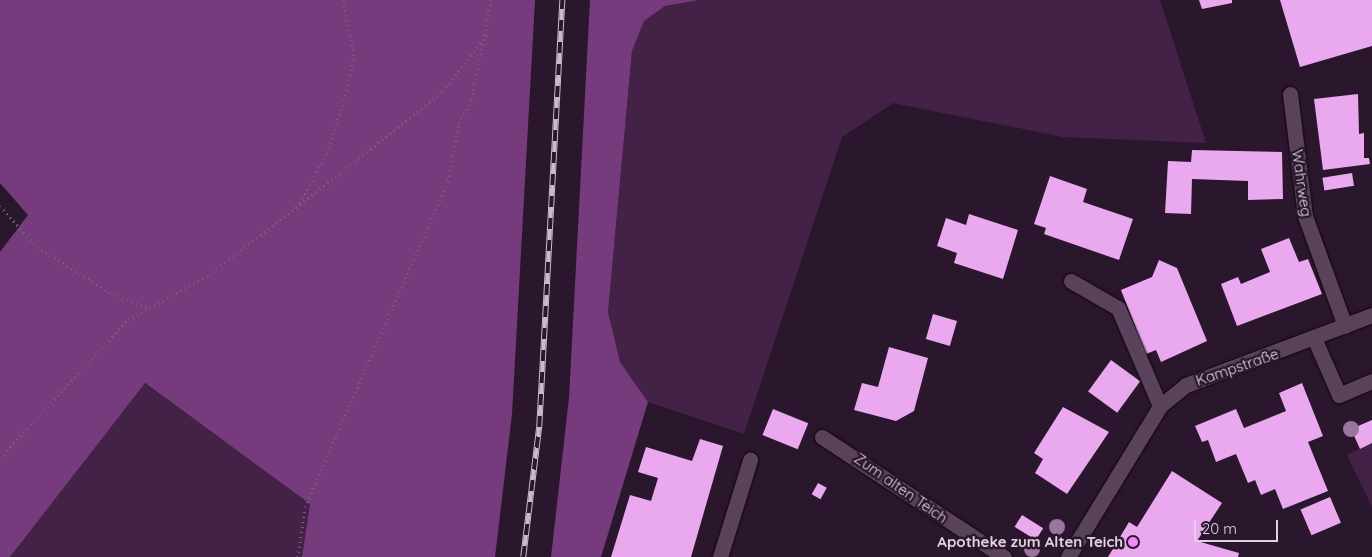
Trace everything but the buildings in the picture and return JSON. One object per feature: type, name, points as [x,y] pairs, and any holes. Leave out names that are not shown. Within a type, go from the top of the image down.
[{"type":"street","name":"Wahrweg","points":[[1290,94],[1304,216],[1345,326]]},
{"type":"street","points":[[1071,281],[1118,308],[1160,406]]},
{"type":"street","name":"Kampstraße","points":[[1068,557],[1160,406],[1186,384],[1372,315]]},
{"type":"street","points":[[1314,338],[1339,395],[1372,380]]},
{"type":"street","name":"Zum alten Teich","points":[[822,437],[1004,557]]},
{"type":"street","points":[[720,557],[750,460]]},
{"type":"path","points":[[298,205],[327,153],[347,90],[354,55],[344,0]]},
{"type":"path","points":[[298,557],[305,507],[448,181],[459,123],[472,98],[487,34],[490,0]]},
{"type":"path","points":[[0,458],[25,425],[128,320],[209,275],[443,91],[487,34]]},
{"type":"path","points":[[0,206],[37,247],[113,294],[150,308]]},
{"type":"shaded area","points":[[0,0],[535,0],[512,414],[495,557],[302,557],[310,504],[145,383],[10,557],[0,557],[0,252],[28,215],[0,183]]},
{"type":"shaded area","points":[[590,0],[698,0],[665,6],[644,21],[632,51],[608,312],[620,362],[648,402],[601,557],[551,557],[569,398]]},
{"type":"shaded area","points":[[696,0],[1160,0],[1206,143],[1063,137],[893,103],[842,137],[744,434],[648,402],[620,362],[608,312],[632,51],[644,21],[668,4]]},
{"type":"shaded area","points":[[144,383],[310,504],[302,557],[10,557]]},
{"type":"shaded area","points":[[1372,443],[1372,507],[1347,455]]},
{"type":"railway","points":[[523,557],[539,427],[562,0]]},
{"type":"place","name":"Apotheke zum Alten Teich","points":[[1133,542]]}]
